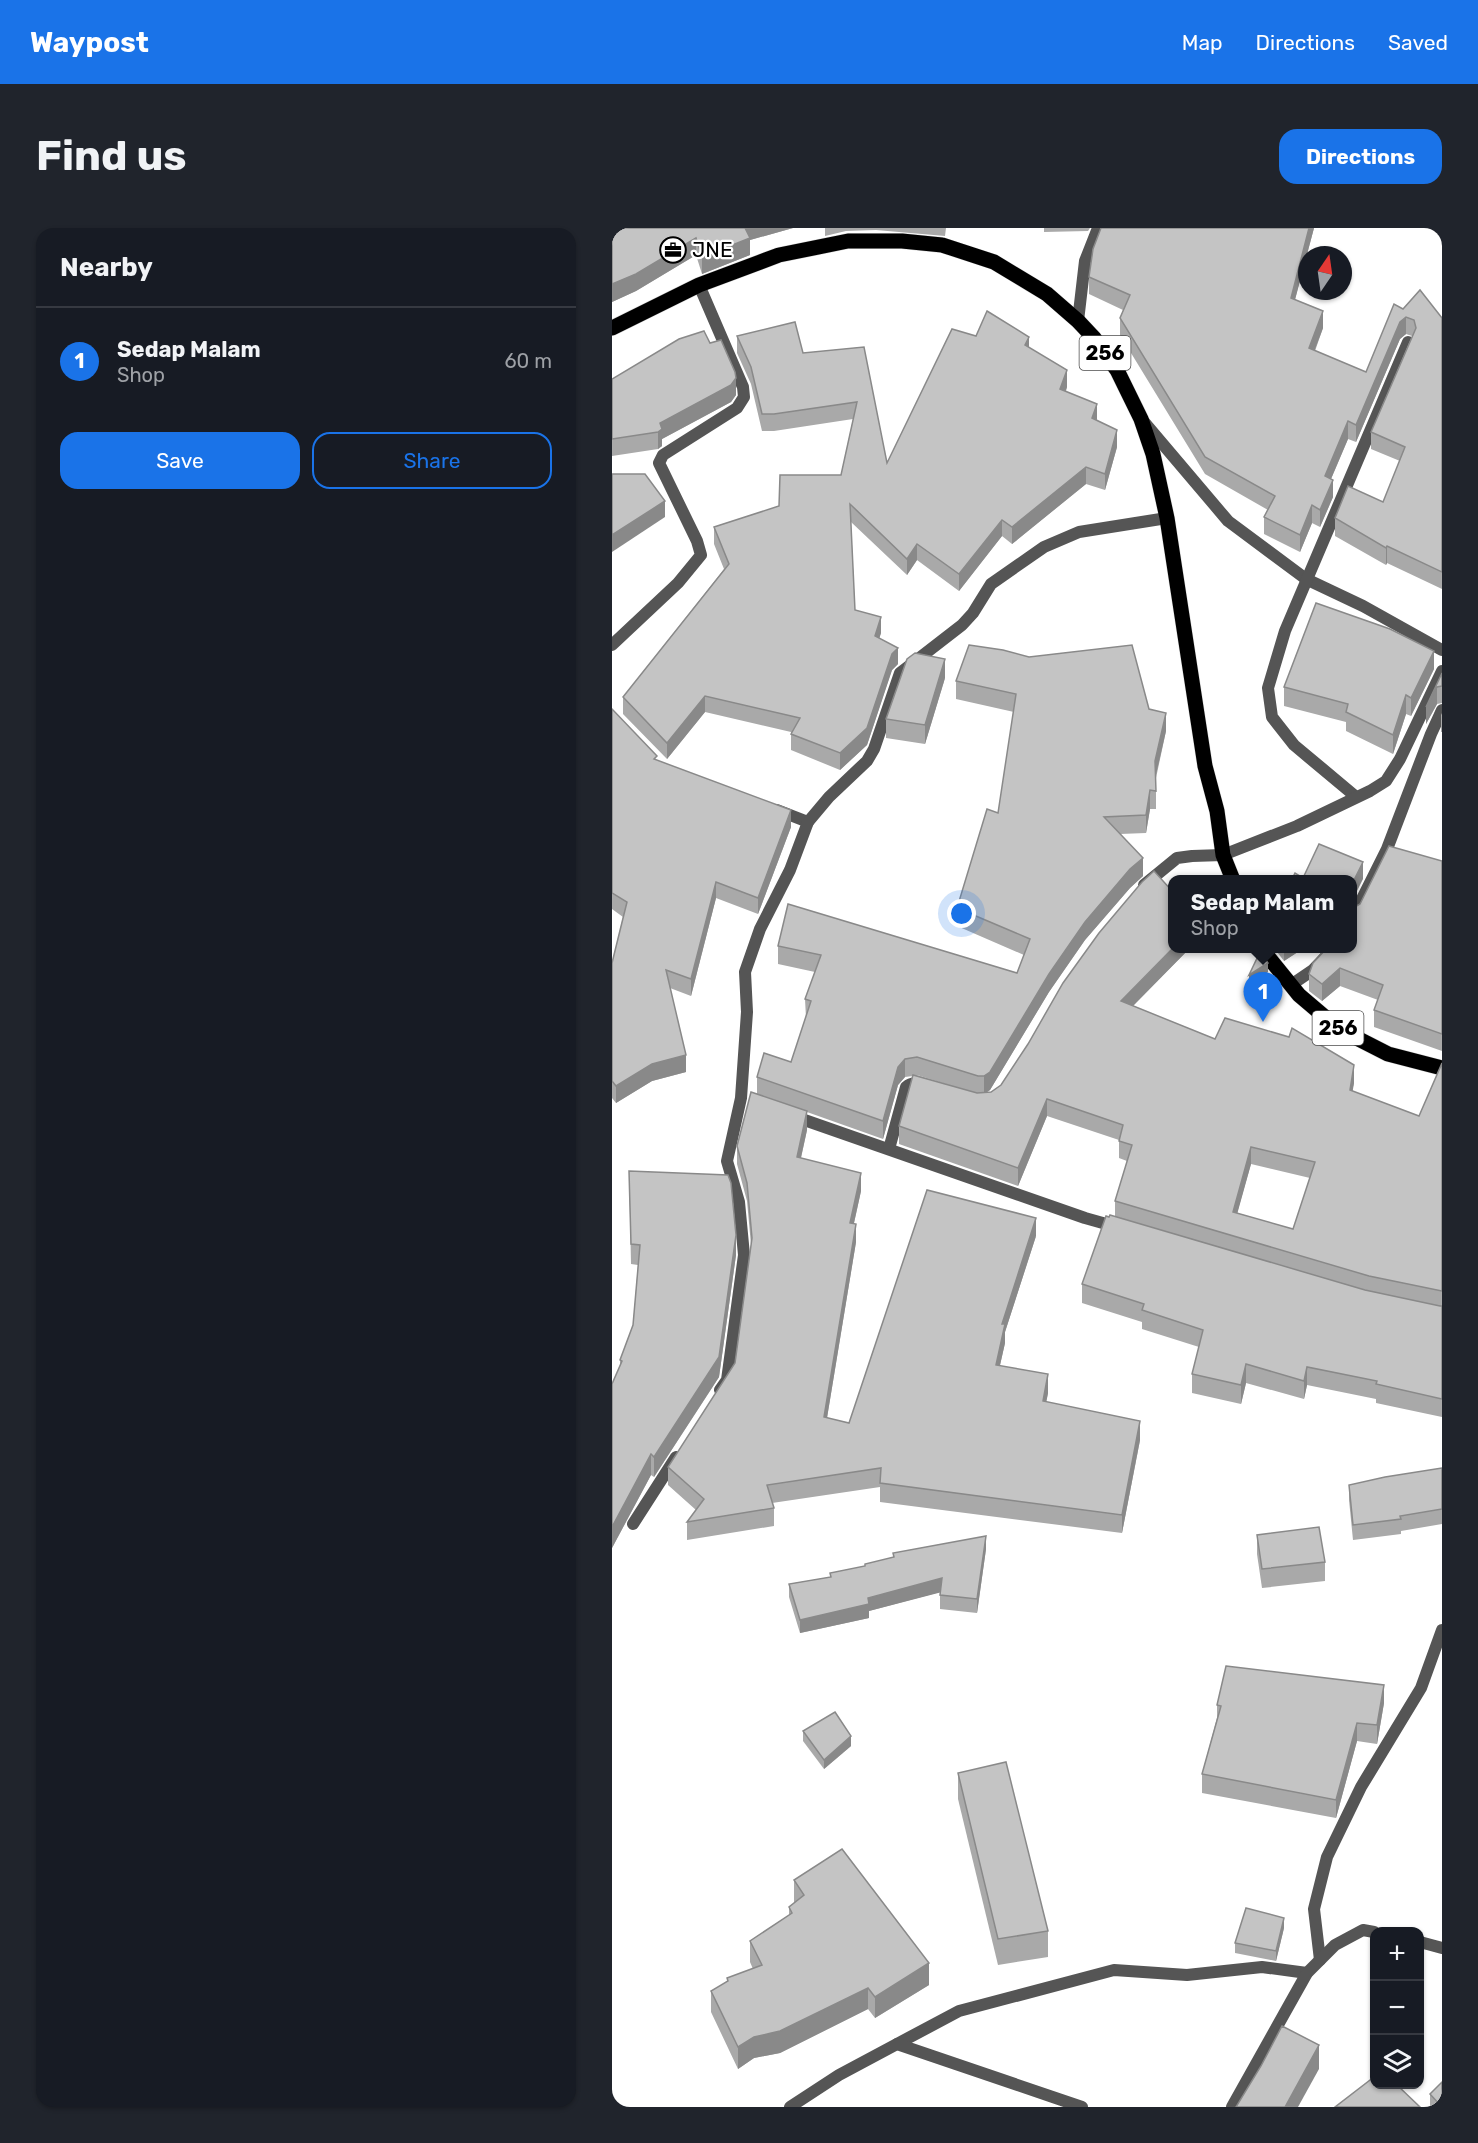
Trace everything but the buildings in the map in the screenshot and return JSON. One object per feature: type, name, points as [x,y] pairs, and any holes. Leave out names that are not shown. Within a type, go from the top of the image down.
[{"type":"main road","name":"256","points":[[612,328],[699,285],[779,255],[848,241],[902,241],[942,245],[994,262],[1047,294],[1078,321],[1094,338],[1117,370],[1141,418],[1153,454],[1167,518],[1205,766],[1217,812],[1222,855],[1231,875]]},
{"type":"main road","name":"256","points":[[1265,953],[1299,995],[1339,1029],[1388,1054],[1442,1068]]},
{"type":"street","points":[[1078,321],[1085,261],[1098,228]]},
{"type":"street","points":[[612,645],[678,583],[701,555],[697,541],[659,464],[663,455],[736,408],[744,397],[743,387],[699,285]]},
{"type":"street","points":[[1355,796],[1294,745],[1272,717],[1268,688],[1285,631],[1306,579],[1408,342]]},
{"type":"street","points":[[1141,418],[1228,521],[1306,579],[1363,606],[1442,650]]},
{"type":"street","points":[[715,1397],[727,1380],[744,1255],[739,1202],[727,1161],[746,1100],[745,972],[760,928],[790,870],[808,822],[829,797],[867,761],[874,749],[900,674],[962,625],[973,613],[991,584],[1044,547],[1079,531],[1167,518]]},
{"type":"street","points":[[1136,893],[1177,858],[1192,855],[1222,855],[1297,826],[1386,781],[1400,759],[1442,671]]},
{"type":"street","points":[[1357,909],[1387,849],[1442,710]]},
{"type":"street","points":[[766,806],[808,822]]},
{"type":"street","points":[[1291,985],[1313,970],[1329,953]]},
{"type":"street","points":[[889,1149],[906,1088],[915,1083],[934,1089]]},
{"type":"street","points":[[783,1112],[1131,1232]]},
{"type":"street","points":[[633,1524],[684,1444]]},
{"type":"street","points":[[1320,1960],[1314,1910],[1327,1857],[1361,1787],[1420,1688],[1442,1630]]},
{"type":"street","points":[[1232,2107],[1308,1973],[1335,1945],[1364,1929],[1370,1931]]},
{"type":"street","points":[[1424,1943],[1442,1948]]},
{"type":"street","points":[[790,2107],[838,2075],[959,2012],[1114,1970],[1187,1975],[1262,1967],[1308,1973]]},
{"type":"street","points":[[897,2044],[1082,2107]]},
{"type":"place","name":"JNE","points":[[673,250]]},
{"type":"place","name":"Sedap Malam","points":[[1263,1022]]}]
